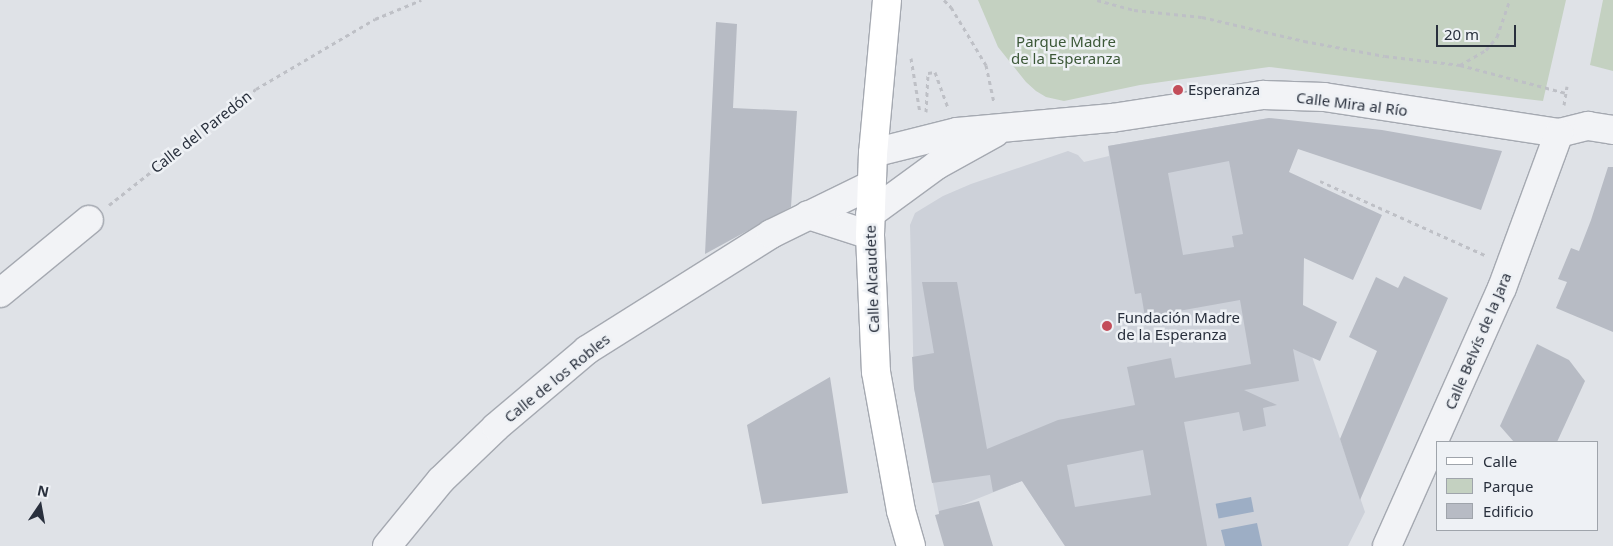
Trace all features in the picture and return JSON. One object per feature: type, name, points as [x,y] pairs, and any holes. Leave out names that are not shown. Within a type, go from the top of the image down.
[{"type":"main road","name":"Calle Alcaudete","points":[[886,5],[872,153],[871,184],[870,224],[876,372],[900,511],[911,546]]},
{"type":"street","name":"Calle Mira al Río","points":[[872,153],[957,132],[1001,130],[1112,118],[1263,95],[1324,97],[1559,133],[1588,126],[1613,130]]},
{"type":"street","points":[[808,215],[870,224],[938,165],[1001,130]]},
{"type":"street","name":"Calle Belvís de la Jara","points":[[1387,546],[1510,266],[1559,133]]},
{"type":"street","name":"Calle de los Robles","points":[[387,546],[441,480],[496,428],[587,350],[771,234],[871,184]]},
{"type":"street","points":[[0,293],[89,220]]},
{"type":"path","name":"Calle del Paredón","points":[[89,220],[256,89],[375,19],[421,0]]},
{"type":"path","points":[[944,0],[951,7],[986,65],[1001,130]]},
{"type":"path","points":[[1097,0],[1134,10],[1202,17],[1304,41],[1385,56],[1460,65],[1566,93]]},
{"type":"path","points":[[1460,65],[1486,50],[1497,36],[1510,0]]},
{"type":"path","points":[[910,54],[920,113]]},
{"type":"path","points":[[926,113],[928,73],[935,72],[947,104]]},
{"type":"path","points":[[1320,181],[1510,266]]},
{"type":"shaded area","name":"Fundación Madre de la Esperanza","points":[[1269,118],[1305,336],[1365,512],[1348,546],[1065,546],[1022,481],[939,514],[914,388],[910,225],[915,213],[943,196],[971,184],[1068,151],[1078,155],[1084,162],[1109,156],[1108,146]]},
{"type":"green space","name":"Parque Madre de la Esperanza","points":[[978,0],[1566,0],[1543,101],[1269,67],[1140,85],[1064,101],[1046,97],[1026,82],[998,47]]},
{"type":"green space","points":[[1603,0],[1613,0],[1613,71],[1590,65]]},
{"type":"water","points":[[1251,497],[1254,512],[1219,519],[1216,504]]},
{"type":"water","points":[[1257,523],[1262,546],[1225,546],[1221,530]]},
{"type":"building","points":[[716,22],[737,24],[733,108],[797,111],[791,207],[705,254]]},
{"type":"building","points":[[1269,118],[1382,130],[1502,151],[1481,210],[1298,149],[1289,172],[1382,215],[1353,280],[1304,258],[1303,305],[1337,322],[1320,361],[1293,349],[1299,381],[1244,390],[1277,405],[1263,408],[1266,426],[1243,431],[1239,412],[1184,422],[1207,546],[1065,546],[1022,481],[993,492],[990,475],[932,483],[914,388],[912,357],[934,353],[922,282],[957,282],[987,449],[1058,420],[1135,405],[1127,367],[1171,358],[1175,378],[1251,364],[1240,300],[1145,317],[1141,293],[1135,294],[1108,146]],"holes":[[[1229,161],[1243,234],[1232,236],[1234,247],[1183,255],[1168,173]],[[1143,450],[1151,495],[1075,507],[1067,465]]]},
{"type":"building","points":[[1608,167],[1613,167],[1613,332],[1556,308],[1567,282],[1558,279],[1571,248],[1579,251]]},
{"type":"building","points":[[1404,276],[1448,298],[1360,500],[1340,439],[1377,351],[1349,337],[1376,277],[1398,288]]},
{"type":"building","points":[[1537,344],[1569,360],[1585,381],[1557,441],[1513,441],[1500,426]]},
{"type":"building","points":[[830,377],[848,493],[762,504],[747,425]]},
{"type":"building","points":[[979,501],[993,546],[944,546],[935,515],[939,514],[939,511]]},
{"type":"place","name":"Esperanza","points":[[1178,90]]},
{"type":"place","name":"Fundación Madre de la Esperanza","points":[[1107,326]]}]
